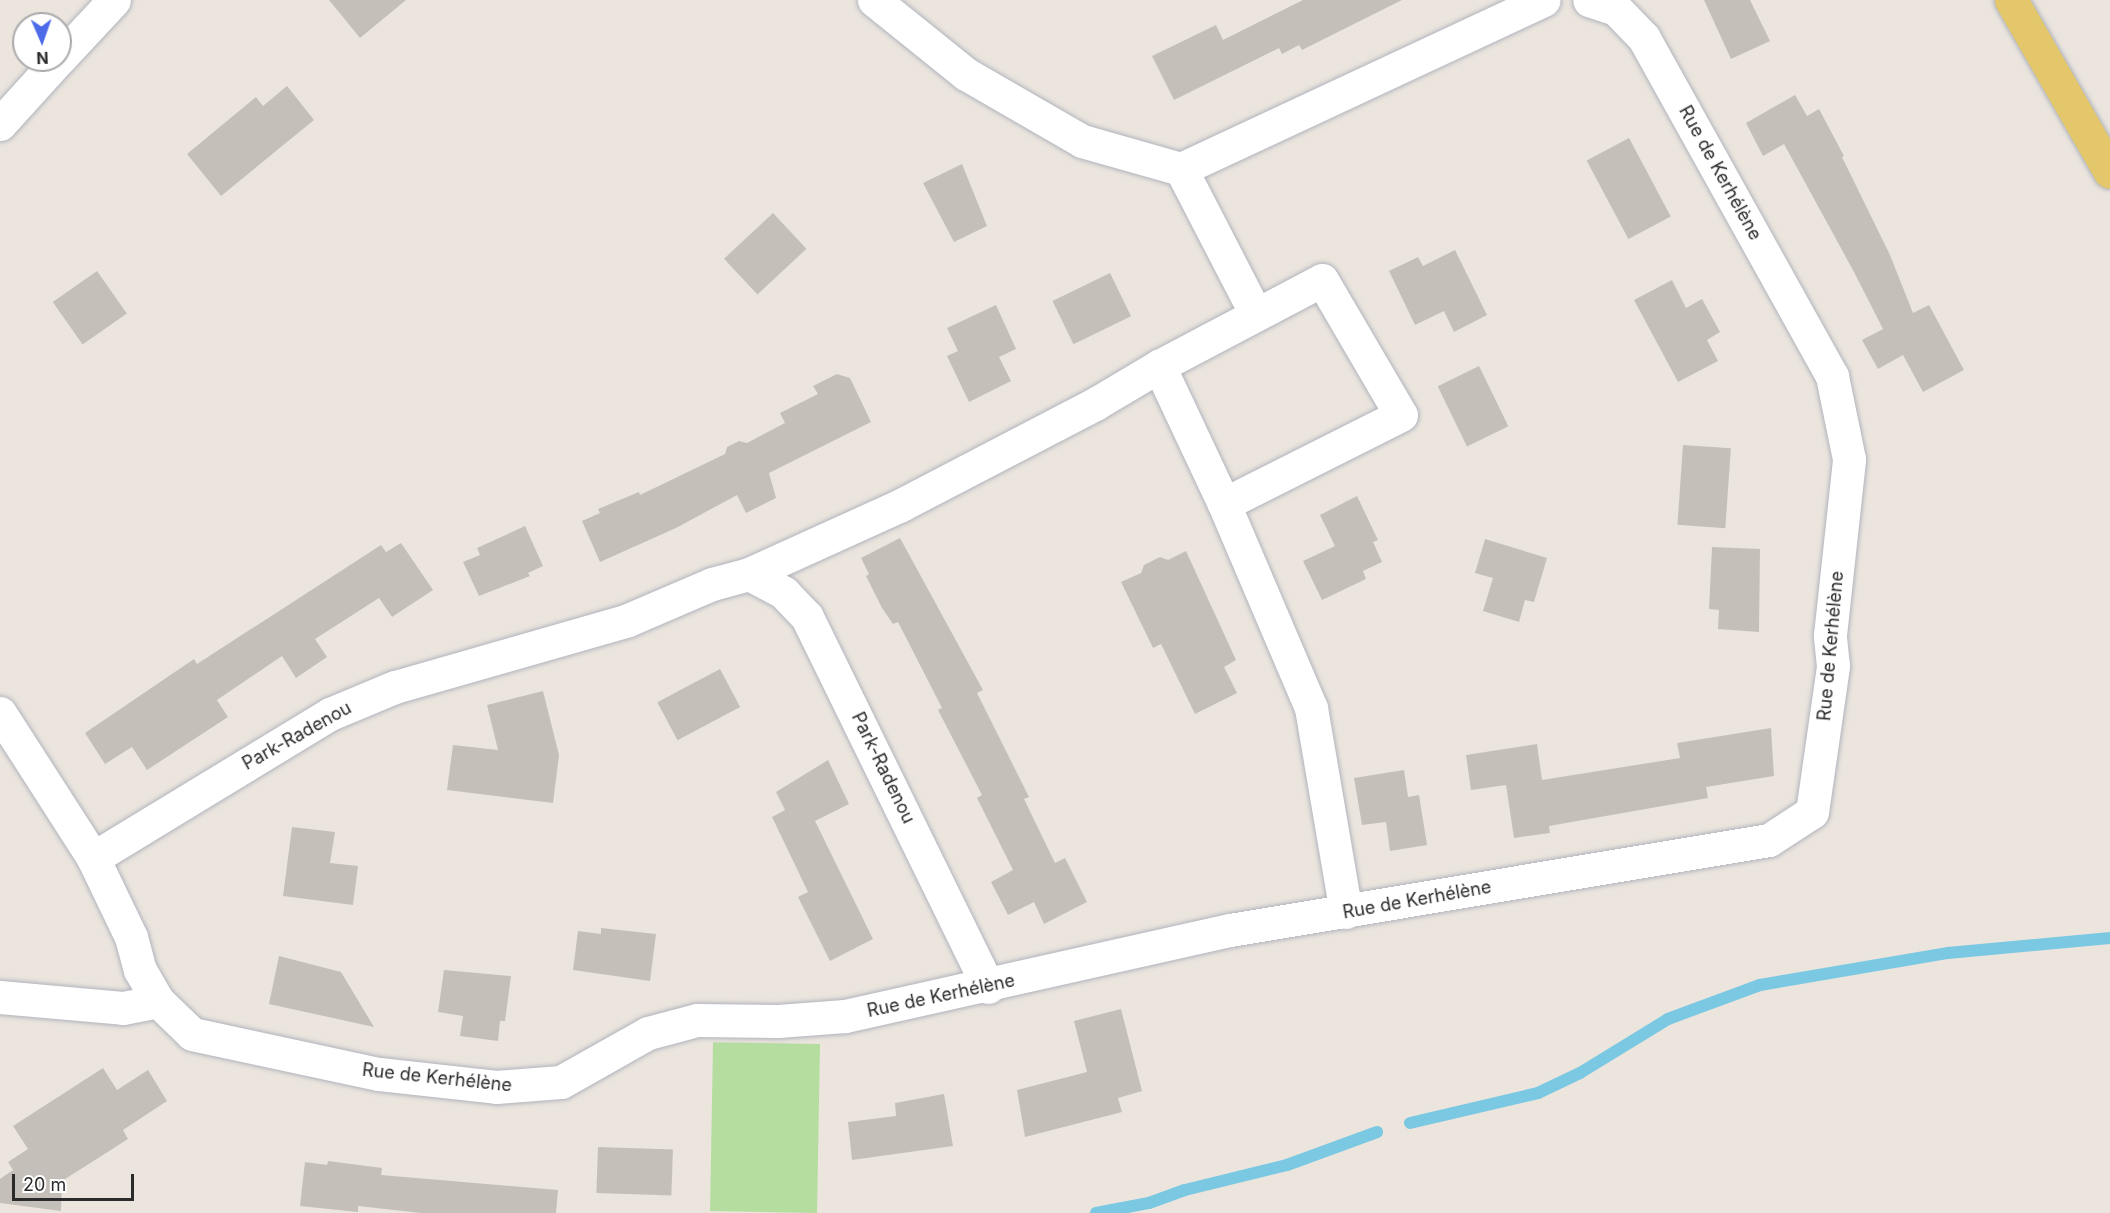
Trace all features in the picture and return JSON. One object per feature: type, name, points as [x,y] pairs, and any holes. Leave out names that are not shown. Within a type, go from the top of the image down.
[{"type":"main road","points":[[2011,0],[2110,172]]},
{"type":"street","points":[[72,45],[114,0]]},
{"type":"street","points":[[874,0],[966,74],[1082,141],[1181,170],[1544,0]]},
{"type":"street","name":"Rue de Kerhélène","points":[[93,858],[131,936],[140,970],[158,1001],[192,1034],[271,1054],[379,1074],[464,1084],[534,1086],[561,1082],[648,1033],[697,1020],[823,1019],[988,987],[1230,930],[1769,840],[1812,812],[1833,666],[1830,635],[1849,459],[1832,376],[1644,38],[1616,9],[1589,0]]},
{"type":"street","points":[[5,106],[44,72]]},
{"type":"street","points":[[1181,170],[1256,314]]},
{"type":"street","name":"Park-Radenou","points":[[93,858],[330,714],[395,687],[628,620],[712,584],[749,574],[901,505],[1095,404],[1159,366],[1322,280],[1401,415],[1224,504]]},
{"type":"street","points":[[1159,366],[1224,504],[1311,708],[1346,912]]},
{"type":"street","name":"Park-Radenou","points":[[749,574],[784,593],[807,617],[988,987]]},
{"type":"street","points":[[0,713],[93,858]]},
{"type":"street","points":[[0,997],[123,1008],[158,1001]]},
{"type":"green space","points":[[713,1042],[820,1044],[817,1213],[710,1211]]},
{"type":"building","points":[[329,0],[406,0],[360,38]]},
{"type":"building","points":[[1303,0],[1402,0],[1302,50],[1299,45],[1282,54],[1279,48],[1174,100],[1152,56],[1216,25],[1223,40]]},
{"type":"building","points":[[1704,0],[1750,0],[1770,41],[1731,59]]},
{"type":"building","points":[[287,86],[314,120],[221,196],[187,154],[256,97],[263,106]]},
{"type":"building","points":[[1795,95],[1807,116],[1819,109],[1844,156],[1842,157],[1890,255],[1913,313],[1929,305],[1964,370],[1923,392],[1903,355],[1878,369],[1862,340],[1883,329],[1854,272],[1784,144],[1763,156],[1746,123]]},
{"type":"building","points":[[1629,138],[1671,217],[1628,239],[1587,161]]},
{"type":"building","points":[[962,164],[987,226],[954,242],[923,183]]},
{"type":"building","points":[[773,213],[806,249],[757,295],[724,259]]},
{"type":"building","points":[[1455,250],[1487,315],[1454,332],[1444,311],[1415,325],[1389,271],[1418,257],[1423,266]]},
{"type":"building","points":[[97,271],[127,314],[83,345],[53,302]]},
{"type":"building","points":[[1110,273],[1131,316],[1074,344],[1052,301]]},
{"type":"building","points":[[1672,280],[1686,308],[1702,299],[1720,332],[1707,340],[1718,361],[1678,382],[1634,300]]},
{"type":"building","points":[[996,305],[1016,349],[999,357],[1011,381],[969,402],[947,356],[958,351],[947,328]]},
{"type":"building","points":[[1479,366],[1508,426],[1467,446],[1438,386]]},
{"type":"building","points":[[837,374],[850,378],[871,422],[769,473],[776,498],[746,513],[737,495],[676,528],[600,562],[582,521],[600,513],[598,509],[639,492],[640,495],[725,454],[727,447],[739,441],[747,443],[785,423],[780,413],[818,394],[813,386]]},
{"type":"building","points":[[1683,445],[1731,448],[1725,528],[1677,525]]},
{"type":"building","points":[[1357,496],[1378,540],[1373,542],[1382,562],[1363,571],[1366,579],[1322,600],[1303,561],[1335,546],[1320,515]]},
{"type":"building","points":[[525,526],[543,566],[528,573],[530,576],[479,596],[463,562],[480,555],[477,548]]},
{"type":"building","points":[[900,538],[983,690],[977,693],[1029,797],[1024,799],[1055,863],[1065,858],[1087,902],[1044,924],[1034,902],[1008,915],[991,882],[1013,870],[977,798],[982,795],[938,710],[942,708],[898,622],[893,624],[866,576],[869,574],[861,558]]},
{"type":"building","points":[[1485,539],[1547,558],[1534,602],[1525,600],[1519,622],[1483,611],[1493,578],[1475,573]]},
{"type":"building","points":[[401,543],[433,590],[392,617],[379,598],[315,639],[327,657],[296,678],[282,656],[217,700],[228,717],[147,770],[132,747],[105,764],[85,733],[194,659],[197,664],[381,545],[386,552]]},
{"type":"building","points":[[1712,547],[1760,549],[1759,632],[1718,629],[1719,610],[1709,609]]},
{"type":"building","points":[[1186,551],[1236,660],[1224,667],[1237,693],[1195,714],[1161,644],[1153,648],[1121,582],[1141,573],[1144,565],[1160,557],[1168,560]]},
{"type":"building","points":[[720,669],[740,707],[677,740],[657,702]]},
{"type":"building","points":[[543,691],[559,755],[553,803],[447,790],[453,745],[498,750],[487,705]]},
{"type":"building","points":[[1771,728],[1774,776],[1706,787],[1708,798],[1549,826],[1550,833],[1514,838],[1506,785],[1471,790],[1466,755],[1537,744],[1542,780],[1680,758],[1677,743]]},
{"type":"building","points":[[828,760],[849,804],[815,821],[873,939],[830,961],[798,897],[808,892],[772,817],[785,810],[776,792]]},
{"type":"building","points":[[1404,770],[1408,797],[1419,795],[1427,845],[1390,851],[1386,822],[1362,825],[1354,778]]},
{"type":"building","points":[[292,827],[335,832],[330,863],[358,866],[353,905],[283,896]]},
{"type":"building","points":[[601,928],[656,934],[650,981],[573,970],[578,931],[601,934]]},
{"type":"building","points":[[279,956],[341,972],[374,1027],[269,1004]]},
{"type":"building","points":[[444,970],[511,976],[505,1021],[500,1021],[498,1041],[460,1036],[463,1016],[438,1012]]},
{"type":"building","points":[[1121,1009],[1142,1091],[1118,1098],[1122,1112],[1025,1137],[1017,1090],[1087,1072],[1074,1021]]},
{"type":"building","points":[[103,1068],[117,1090],[148,1070],[167,1101],[123,1130],[128,1139],[62,1181],[61,1211],[0,1203],[0,1179],[13,1170],[8,1162],[28,1149],[13,1126]]},
{"type":"building","points":[[944,1094],[953,1146],[852,1160],[848,1122],[896,1116],[895,1103]]},
{"type":"building","points":[[598,1147],[673,1150],[671,1196],[596,1193]]},
{"type":"building","points":[[328,1161],[382,1168],[381,1175],[558,1190],[556,1213],[421,1213],[358,1206],[358,1212],[300,1206],[305,1162],[327,1165]]},
{"type":"waterway","points":[[1410,1123],[1538,1093],[1580,1073],[1668,1019],[1760,985],[1948,953],[2110,938]]},
{"type":"waterway","points":[[1096,1213],[1149,1203],[1185,1190],[1287,1165],[1377,1132]]}]
